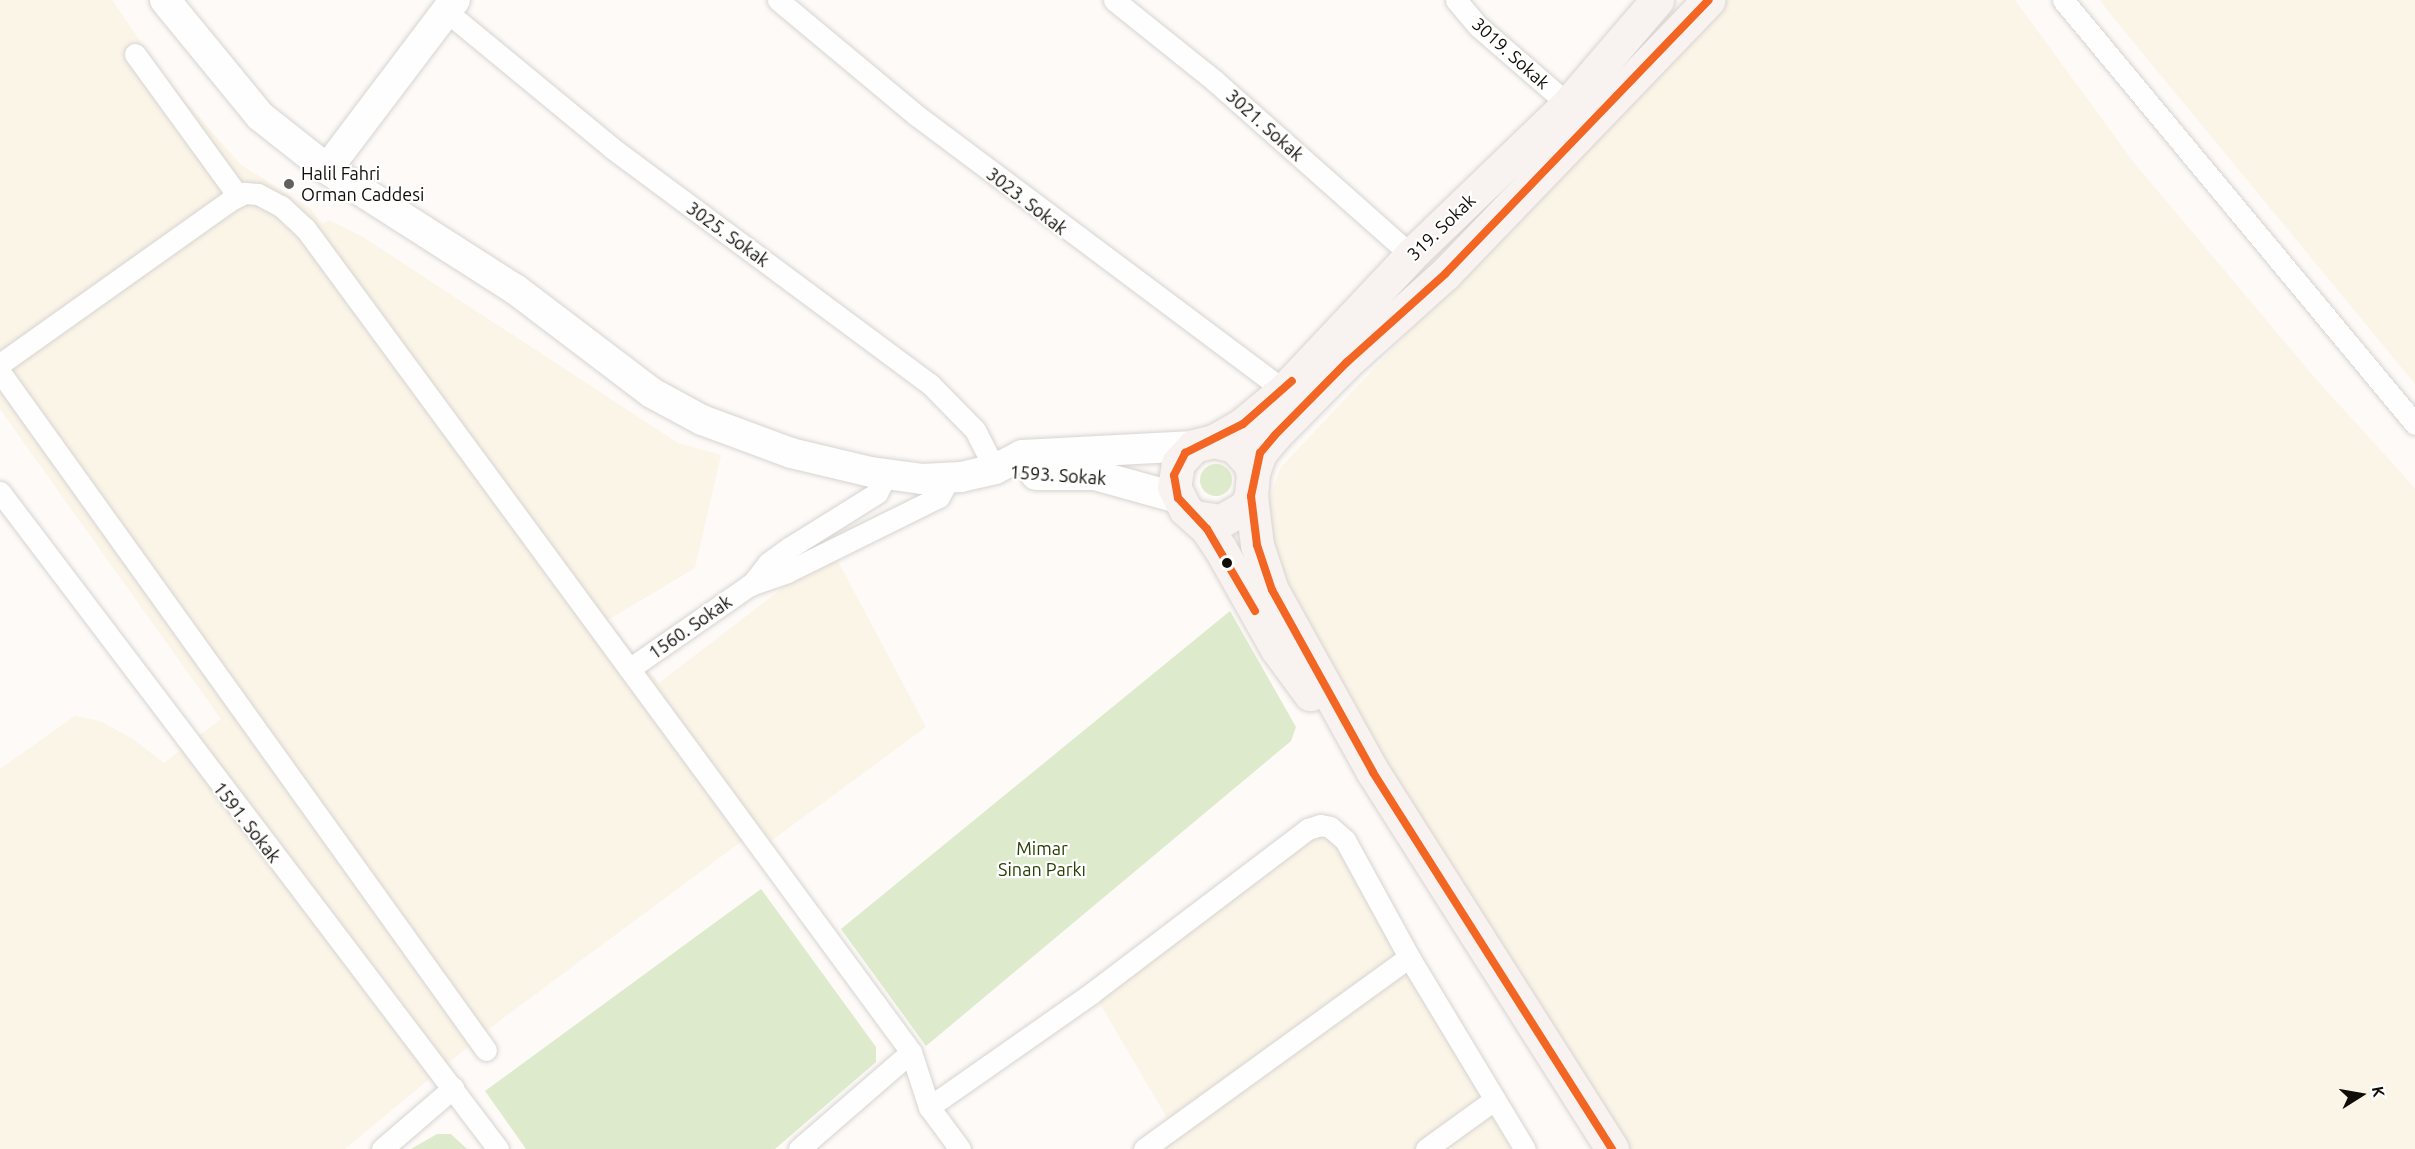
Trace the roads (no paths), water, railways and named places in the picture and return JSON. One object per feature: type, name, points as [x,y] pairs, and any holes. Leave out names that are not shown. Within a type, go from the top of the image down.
[{"type":"main road","points":[[165,0],[260,116],[327,169],[515,289],[676,408],[791,453],[886,475],[949,478],[995,469]]},
{"type":"main road","name":"319. Sokak","points":[[1204,443],[1243,424],[1284,390],[1411,255],[1568,104],[1657,0]]},
{"type":"main road","name":"319. Sokak","points":[[1252,484],[1260,453],[1275,435],[1347,362],[1454,266],[1709,0]]},
{"type":"main road","points":[[327,169],[451,5]]},
{"type":"main road","points":[[1373,772],[1277,649],[1220,548],[1186,507],[1174,475],[1178,463],[1204,443],[1243,453],[1252,484],[1257,545],[1272,590],[1373,772],[1612,1149]]},
{"type":"main road","name":"1593. Sokak","points":[[995,469],[1022,455],[1204,443]]},
{"type":"main road","name":"1593. Sokak","points":[[995,469],[1023,475],[1095,475],[1186,507]]},
{"type":"main road","points":[[1186,507],[1208,521],[1228,518],[1245,507],[1252,484]]},
{"type":"street","name":"3023. Sokak","points":[[778,0],[925,122],[1284,390]]},
{"type":"street","name":"3021. Sokak","points":[[1114,0],[1215,81],[1411,255]]},
{"type":"street","name":"3019. Sokak","points":[[1456,0],[1479,27],[1568,104]]},
{"type":"street","points":[[2063,0],[2415,424]]},
{"type":"street","name":"3025. Sokak","points":[[451,5],[612,148],[930,384],[975,430],[995,469]]},
{"type":"street","points":[[135,54],[238,196]]},
{"type":"street","points":[[0,364],[238,196],[258,194],[281,206],[305,228],[911,1052],[929,1107],[960,1149]]},
{"type":"street","points":[[0,372],[486,1050]]},
{"type":"street","points":[[750,585],[768,563],[877,493],[886,475]]},
{"type":"street","points":[[750,585],[787,572],[852,537],[939,497],[949,478]]},
{"type":"street","name":"1591. Sokak","points":[[3,503],[498,1149]]},
{"type":"street","points":[[837,517],[837,535],[842,538],[852,537]]},
{"type":"street","name":"1560. Sokak","points":[[629,669],[750,585]]},
{"type":"street","points":[[929,1107],[1093,992],[1308,829],[1330,827],[1346,840],[1409,957],[1525,1149]]},
{"type":"street","points":[[1144,1149],[1409,957]]},
{"type":"street","points":[[799,1149],[911,1052]]},
{"type":"street","points":[[382,1149],[453,1088]]},
{"type":"street","points":[[1426,1149],[1495,1099]]},
{"type":"place","name":"Halil Fahri Orman Caddesi","points":[[289,184]]},
{"type":"park label","name":"Mimar Sinan Parkı","points":[[1042,859]]}]
